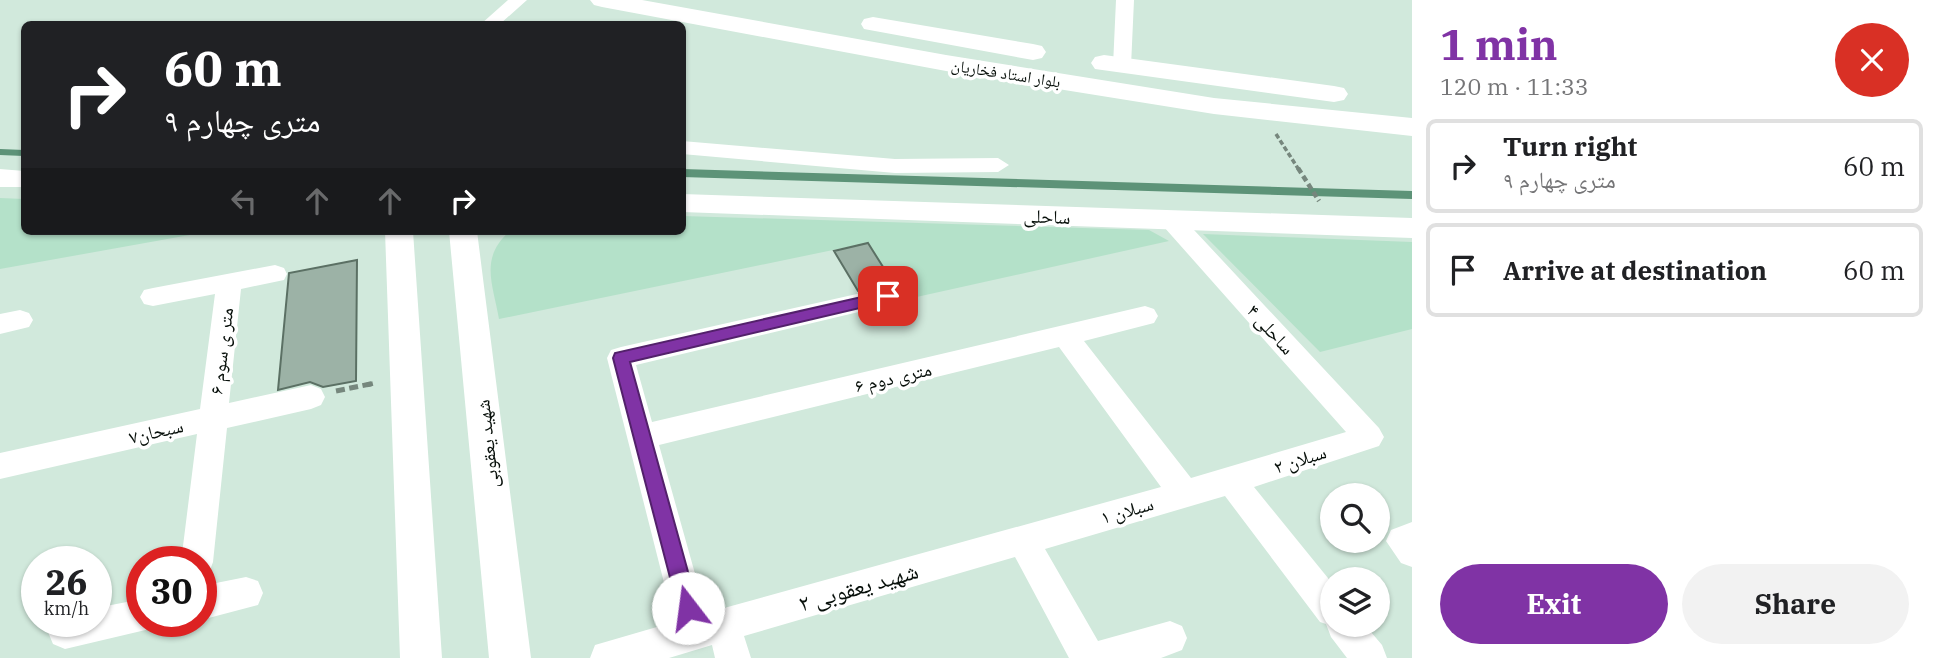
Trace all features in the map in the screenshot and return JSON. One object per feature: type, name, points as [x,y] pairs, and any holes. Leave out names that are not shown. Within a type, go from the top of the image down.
[{"type":"main road","name":"بلوار استاد فخاریان","points":[[602,0],[946,63],[1266,111],[1412,127]]},
{"type":"main road","name":"بلوار استاد فخاریان","points":[[730,0],[1054,55]]},
{"type":"main road","name":"بلوار استاد فخاریان","points":[[1082,59],[1412,102]]},
{"type":"street","points":[[494,21],[518,0]]},
{"type":"street","points":[[1122,66],[1125,0]]},
{"type":"street","points":[[686,147],[895,166],[998,165]]},
{"type":"street","points":[[0,178],[21,179]]},
{"type":"street","name":"ساحلی","points":[[686,203],[1412,228]]},
{"type":"street","name":"ساحلی ۴","points":[[1172,220],[1369,437]]},
{"type":"street","points":[[399,235],[421,658]]},
{"type":"street","name":"شهید یعقوبی","points":[[463,235],[510,658]]},
{"type":"street","points":[[153,297],[275,274]]},
{"type":"street","name":"۶ متر ی سوم","points":[[214,418],[229,283]]},
{"type":"street","points":[[733,658],[709,629],[641,437],[621,358],[888,296]]},
{"type":"street","name":"۶ متری دوم","points":[[641,437],[1145,316]]},
{"type":"street","points":[[1065,335],[1184,493]]},
{"type":"street","name":"سبحان۷","points":[[0,466],[311,397]]},
{"type":"street","points":[[199,546],[214,418]]},
{"type":"street","name":"سبلان ۲","points":[[1231,481],[1369,437]]},
{"type":"street","points":[[1231,481],[1320,595]]},
{"type":"street","name":"سبلان ۱","points":[[1022,539],[1231,481]]},
{"type":"street","points":[[1412,537],[1402,541],[1412,552]]},
{"type":"street","points":[[1022,539],[1088,658]]},
{"type":"street","name":"شهید یعقوبی ۲","points":[[608,658],[1022,539]]},
{"type":"street","points":[[217,599],[246,593]]},
{"type":"street","points":[[1352,637],[1369,658]]},
{"type":"street","points":[[1100,658],[1170,638]]},
{"type":"path","points":[[1266,111],[1270,125],[1321,204]]},
{"type":"path","points":[[311,397],[407,376]]},
{"type":"green space","points":[[0,198],[21,199],[21,235],[190,235],[0,269]]},
{"type":"green space","points":[[686,216],[1149,230],[1169,241],[903,300],[867,243],[499,319],[491,261],[500,241],[506,235],[686,235]]},
{"type":"green space","points":[[1203,234],[1412,242],[1412,329],[1320,352]]},
{"type":"building","points":[[868,243],[895,286],[858,291],[834,251]]},
{"type":"building","points":[[357,260],[356,381],[323,387],[310,382],[278,390],[289,273]]},
{"type":"waterway","points":[[0,152],[21,153]]},
{"type":"waterway","points":[[686,173],[1412,195]]},
{"type":"route","points":[[688,608],[621,358],[888,296]]}]
